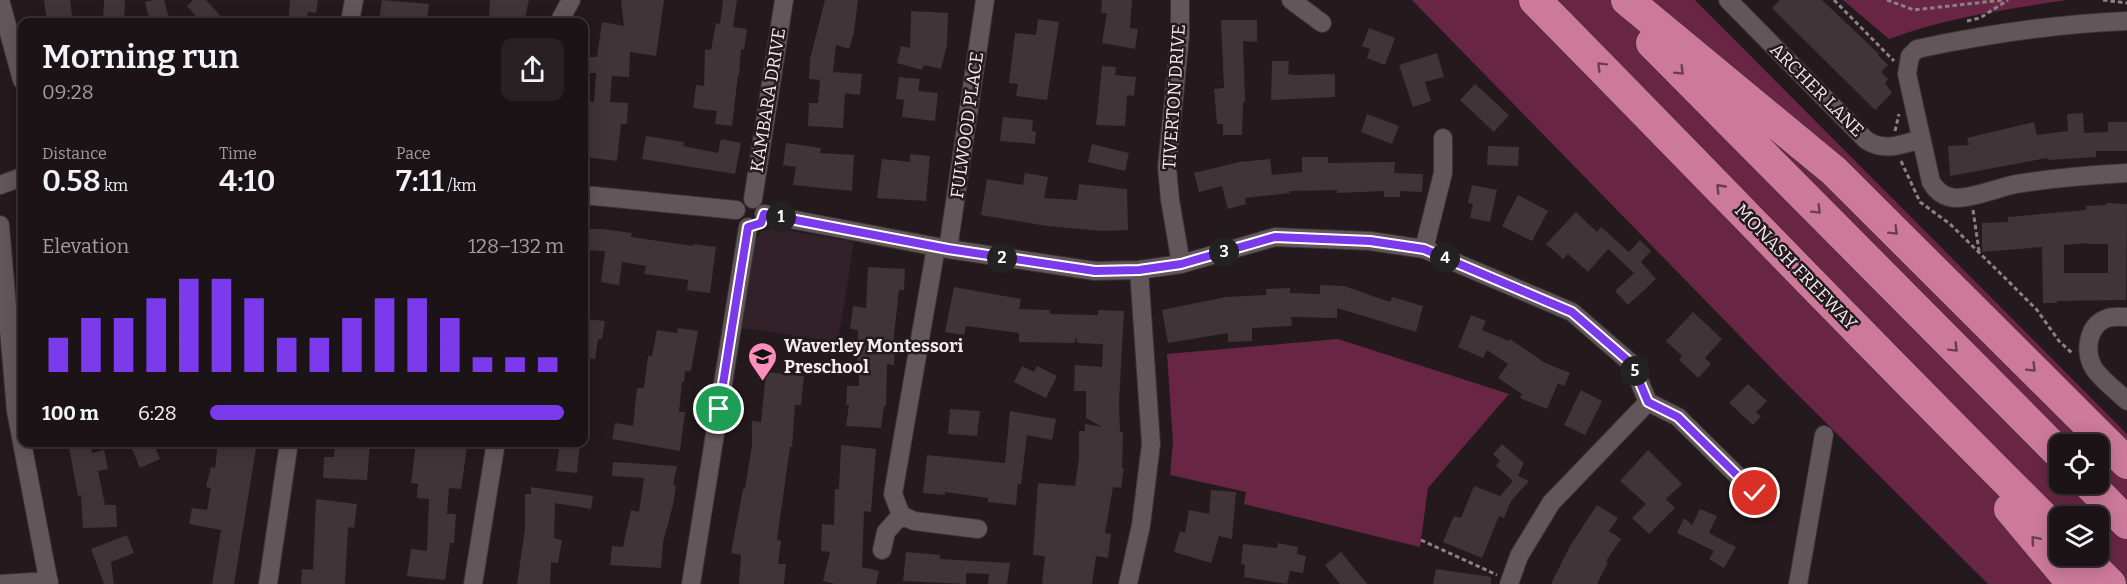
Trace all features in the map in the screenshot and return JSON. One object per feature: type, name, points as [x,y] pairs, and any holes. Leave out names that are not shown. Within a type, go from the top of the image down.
[{"type":"highway","name":"MONASH FREEWAY","points":[[1535,0],[1906,382],[2049,523]]},
{"type":"highway","points":[[1609,0],[2049,443]]},
{"type":"highway","points":[[1627,0],[1834,171],[2127,463]]},
{"type":"highway","points":[[1906,382],[2024,528],[2073,584]]},
{"type":"highway","points":[[2099,494],[2127,523]]},
{"type":"highway","points":[[2092,566],[2110,584]]},
{"type":"street","points":[[0,0],[18,65]]},
{"type":"street","points":[[351,18],[354,0]]},
{"type":"street","points":[[561,18],[571,0]]},
{"type":"street","name":"KAMBARA DRIVE","points":[[753,199],[784,0]]},
{"type":"street","name":"FULWOOD PLACE","points":[[901,515],[893,494],[942,248],[985,0]]},
{"type":"street","name":"TIVERTON DRIVE","points":[[1180,0],[1180,36],[1167,168],[1181,264]]},
{"type":"street","points":[[1291,0],[1322,23]]},
{"type":"street","name":"ARCHER LANE","points":[[1728,0],[1866,140],[1875,146],[1897,146],[1921,139]]},
{"type":"street","points":[[2127,21],[2047,26],[1983,35],[1917,49],[1910,56],[1907,74],[1931,182],[1938,192],[1958,198],[2016,184],[2085,175],[2127,173]]},
{"type":"street","points":[[1424,249],[1443,173],[1443,138]]},
{"type":"street","points":[[0,185],[18,178]]},
{"type":"street","points":[[588,195],[736,210]]},
{"type":"street","points":[[753,199],[761,204],[764,214],[761,223],[748,227],[739,222],[736,210],[742,202],[753,199]]},
{"type":"street","points":[[764,214],[942,248],[1095,271],[1139,270],[1181,264],[1275,237],[1370,241],[1424,249],[1572,312],[1632,364],[1648,402],[1678,417],[1755,493]]},
{"type":"street","points":[[0,225],[18,376],[8,412],[49,582],[0,584]]},
{"type":"street","points":[[691,584],[748,227]]},
{"type":"street","points":[[1128,584],[1141,525],[1151,444],[1139,270]]},
{"type":"street","points":[[2127,317],[2108,318],[2095,325],[2090,335],[2089,349],[2094,367],[2127,401]]},
{"type":"street","points":[[1509,582],[1519,556],[1551,503],[1648,402]]},
{"type":"street","points":[[1798,584],[1824,435]]},
{"type":"street","points":[[268,584],[288,447]]},
{"type":"street","points":[[474,584],[495,447]]},
{"type":"street","points":[[882,550],[886,532],[901,515],[914,521],[979,528]]},
{"type":"path","points":[[1834,0],[1895,61]]},
{"type":"path","points":[[1887,0],[1914,10],[2005,0]]},
{"type":"path","points":[[1959,23],[1980,18],[2005,0]]},
{"type":"path","points":[[2103,0],[2127,3]]},
{"type":"path","points":[[1897,146],[1903,168],[1920,202],[1950,224],[1980,253],[2037,310],[2059,341],[2073,354]]},
{"type":"path","points":[[1972,208],[1980,253]]},
{"type":"path","points":[[1421,540],[1509,582]]},
{"type":"shaded area","points":[[1412,0],[1695,0],[2127,434],[2127,584],[1988,584],[1778,375]]},
{"type":"shaded area","points":[[1843,0],[2067,0],[1954,20],[1889,39]]},
{"type":"shaded area","points":[[772,228],[854,242],[838,342],[741,328],[753,246],[761,232]]},
{"type":"shaded area","points":[[1338,339],[1509,394],[1428,488],[1420,547],[1244,504],[1246,492],[1170,475],[1173,442],[1167,354]]},
{"type":"building","points":[[44,0],[70,0],[72,18],[46,18]]},
{"type":"building","points":[[104,0],[125,0],[124,18],[103,18]]},
{"type":"building","points":[[164,0],[169,18],[149,18],[145,2]]},
{"type":"building","points":[[193,0],[206,0],[222,18],[194,18],[196,16],[187,6]]},
{"type":"building","points":[[290,0],[318,0],[316,13],[308,12],[307,18],[288,18]]},
{"type":"building","points":[[382,0],[429,4],[427,18],[380,18]]},
{"type":"building","points":[[490,0],[529,0],[525,18],[489,18]]},
{"type":"building","points":[[621,0],[664,0],[656,56],[630,52],[629,77],[612,76],[610,102],[628,103],[627,124],[621,124],[617,161],[588,157],[588,101],[594,102],[596,73],[588,73],[589,57],[597,57],[602,22],[624,26]]},
{"type":"building","points":[[723,0],[737,0],[733,27],[747,29],[744,50],[741,49],[732,126],[715,124],[717,111],[693,108],[696,85],[704,86],[705,49],[711,50],[716,23],[720,24]]},
{"type":"building","points":[[825,0],[858,0],[854,32],[849,49],[836,45],[833,72],[862,74],[860,95],[845,93],[843,128],[808,126],[809,103],[818,103],[820,80],[809,79],[810,59]]},
{"type":"building","points":[[1102,0],[1132,0],[1130,28],[1138,29],[1135,49],[1102,43],[1107,13],[1101,13]]},
{"type":"building","points":[[1780,0],[1822,0],[1888,65],[1881,72],[1888,79],[1885,83],[1892,93],[1875,110],[1772,8]]},
{"type":"building","points":[[911,11],[948,13],[947,45],[941,69],[924,65],[922,70],[897,63],[901,46],[910,48]]},
{"type":"building","points":[[1038,19],[1059,22],[1047,100],[1016,96],[1018,84],[1009,83],[1015,33],[1036,35]]},
{"type":"building","points":[[1221,20],[1257,20],[1257,42],[1243,41],[1245,102],[1243,102],[1242,135],[1223,135],[1223,124],[1217,124],[1214,89],[1224,88]]},
{"type":"building","points":[[1369,28],[1395,38],[1385,65],[1367,58],[1370,49],[1362,46]]},
{"type":"building","points":[[1437,53],[1444,77],[1425,82],[1431,101],[1413,107],[1399,65]]},
{"type":"building","points":[[1272,61],[1289,61],[1288,74],[1335,74],[1335,97],[1271,100]]},
{"type":"building","points":[[1102,66],[1116,67],[1115,75],[1136,77],[1134,96],[1127,95],[1125,126],[1096,125]]},
{"type":"building","points":[[899,77],[920,79],[918,91],[938,93],[935,121],[902,117],[904,100],[896,99]]},
{"type":"building","points":[[1475,84],[1509,115],[1494,132],[1460,100]]},
{"type":"building","points":[[2083,113],[2084,133],[2108,132],[2108,122],[2127,122],[2127,151],[2096,151],[2096,157],[2048,160],[2047,158],[1950,176],[1948,146],[1969,145],[1967,138],[2034,122],[2037,135],[2068,131],[2067,114]]},
{"type":"building","points":[[1367,114],[1399,126],[1392,144],[1361,132]]},
{"type":"building","points":[[1003,117],[1033,120],[1032,131],[1036,132],[1035,144],[1000,141]]},
{"type":"building","points":[[646,136],[684,142],[683,146],[718,153],[721,139],[741,143],[735,174],[642,159]]},
{"type":"building","points":[[786,143],[821,148],[820,153],[854,155],[852,191],[793,185],[796,167],[783,165]]},
{"type":"building","points":[[1092,144],[1129,153],[1125,171],[1088,162]]},
{"type":"building","points":[[1488,146],[1519,147],[1518,166],[1487,165]]},
{"type":"building","points":[[910,154],[930,156],[926,201],[877,198],[882,159],[910,162]]},
{"type":"building","points":[[1302,157],[1328,157],[1328,163],[1395,162],[1394,173],[1423,174],[1422,192],[1400,191],[1400,197],[1384,197],[1384,191],[1337,193],[1337,190],[1289,191],[1290,193],[1245,198],[1246,204],[1228,209],[1222,186],[1199,192],[1194,173],[1239,162],[1270,159],[1272,175],[1302,172]]},
{"type":"building","points":[[1025,173],[1048,177],[1044,198],[1077,200],[1079,184],[1127,189],[1128,230],[1103,231],[1047,226],[981,215],[987,179],[1023,185]]},
{"type":"building","points":[[1472,185],[1497,190],[1490,222],[1470,218],[1473,204],[1468,203]]},
{"type":"building","points":[[1518,195],[1548,211],[1532,241],[1502,226]]},
{"type":"building","points":[[2106,203],[2127,204],[2126,300],[2043,303],[2042,247],[1982,252],[1982,223],[2008,222],[2008,217],[2086,210],[2086,206],[2106,205]],"holes":[[[2108,244],[2108,273],[2064,273],[2064,245]]]},
{"type":"building","points":[[1576,212],[1597,232],[1601,227],[1629,252],[1640,240],[1651,251],[1641,262],[1656,279],[1628,305],[1615,291],[1634,273],[1608,249],[1588,272],[1568,254],[1563,259],[1546,244]]},
{"type":"building","points":[[588,229],[632,233],[631,237],[693,246],[693,244],[716,247],[710,293],[687,290],[688,280],[644,274],[646,266],[622,262],[619,285],[601,282],[605,251],[588,250]]},
{"type":"building","points":[[868,267],[905,269],[904,290],[899,290],[893,344],[895,344],[894,365],[887,364],[886,406],[884,406],[881,428],[846,426],[849,405],[846,405],[847,386],[859,386],[858,330],[850,329],[853,306],[866,308]]},
{"type":"building","points":[[1320,285],[1344,286],[1390,302],[1392,297],[1423,306],[1416,332],[1337,308],[1337,318],[1291,317],[1292,326],[1252,328],[1252,341],[1228,342],[1228,333],[1168,343],[1162,310],[1226,297],[1266,295],[1266,289],[1290,288],[1290,293],[1320,294]]},
{"type":"building","points":[[954,287],[1021,299],[1019,309],[1050,310],[1050,314],[1098,315],[1098,310],[1124,311],[1119,402],[1120,432],[1123,432],[1122,468],[1124,468],[1121,488],[1113,487],[1105,533],[1111,534],[1108,558],[1096,556],[1092,584],[1042,584],[1045,556],[1033,555],[1038,483],[1075,486],[1079,458],[1079,431],[1085,431],[1085,424],[1102,427],[1086,418],[1086,391],[1074,391],[1075,365],[1102,367],[1103,344],[1077,343],[1077,337],[1074,343],[1019,342],[1019,333],[966,326],[964,335],[945,332]]},
{"type":"building","points":[[1693,312],[1722,339],[1705,358],[1711,364],[1698,378],[1679,360],[1682,356],[1666,341]]},
{"type":"building","points":[[1471,315],[1486,321],[1482,330],[1509,341],[1510,339],[1545,363],[1570,373],[1564,386],[1558,383],[1547,409],[1520,398],[1522,394],[1498,378],[1508,364],[1487,350],[1483,358],[1458,347]]},
{"type":"building","points":[[588,319],[605,321],[602,339],[598,339],[595,359],[588,358]]},
{"type":"building","points":[[678,328],[698,331],[691,371],[685,371],[684,382],[682,382],[679,412],[685,412],[680,451],[612,439],[615,423],[633,426],[637,388],[644,388],[648,356],[652,356],[657,330],[677,333]]},
{"type":"building","points":[[1022,366],[1034,372],[1037,366],[1057,376],[1046,398],[1014,382]]},
{"type":"building","points":[[766,372],[804,376],[801,405],[795,405],[792,447],[790,447],[777,540],[781,541],[778,564],[786,564],[784,584],[739,584],[741,555],[731,553],[752,445],[752,421],[761,422]]},
{"type":"building","points":[[1748,384],[1767,401],[1756,412],[1761,416],[1753,425],[1729,403]]},
{"type":"building","points":[[1581,390],[1602,401],[1585,435],[1564,425]]},
{"type":"building","points":[[950,409],[980,411],[977,436],[948,434]]},
{"type":"building","points":[[1010,411],[1056,419],[1052,440],[1027,435],[1016,505],[988,502],[988,498],[945,492],[945,495],[923,493],[927,455],[1005,463]]},
{"type":"building","points":[[1502,444],[1524,463],[1518,476],[1529,481],[1511,501],[1504,518],[1499,516],[1482,558],[1443,542],[1454,516],[1461,518],[1474,486],[1500,496],[1513,481],[1496,466],[1500,461],[1493,454]]},
{"type":"building","points":[[841,445],[876,449],[871,512],[864,511],[862,567],[879,571],[876,584],[835,584],[823,581],[830,552],[821,551],[822,524],[834,525],[835,489],[839,489]]},
{"type":"building","points":[[69,447],[91,447],[92,453],[104,450],[108,469],[98,471],[105,505],[116,505],[117,527],[83,528],[81,495],[78,496]]},
{"type":"building","points":[[131,447],[155,447],[160,459],[140,468]]},
{"type":"building","points":[[217,447],[256,447],[234,584],[212,584],[221,530],[189,524],[192,508],[207,510],[211,488],[206,487],[211,467],[215,468]]},
{"type":"building","points":[[335,447],[370,447],[367,480],[323,478],[324,457],[334,457]]},
{"type":"building","points":[[416,447],[467,447],[461,489],[449,488],[447,514],[456,514],[454,543],[450,543],[445,580],[407,576],[411,549],[427,551],[429,499],[417,498],[418,484],[411,483]]},
{"type":"building","points":[[559,447],[580,447],[577,473],[556,471]]},
{"type":"building","points":[[1648,450],[1682,484],[1666,499],[1675,508],[1649,534],[1632,518],[1646,504],[1620,481]]},
{"type":"building","points":[[613,462],[677,466],[673,485],[676,486],[663,542],[661,568],[610,565],[612,546],[623,547],[631,510],[639,512],[644,478],[612,476]]},
{"type":"building","points":[[531,487],[593,496],[591,509],[555,503],[554,538],[562,540],[558,563],[551,562],[550,584],[517,584],[525,529],[525,494],[531,494]]},
{"type":"building","points":[[1211,490],[1236,492],[1232,539],[1219,536],[1211,563],[1174,552],[1180,531],[1185,533],[1189,510],[1209,514]]},
{"type":"building","points":[[316,499],[357,504],[354,528],[348,527],[345,584],[301,584],[302,569],[313,570]]},
{"type":"building","points":[[1597,505],[1618,518],[1609,531],[1621,539],[1606,561],[1608,562],[1597,584],[1551,584],[1570,546]]},
{"type":"building","points":[[1700,509],[1717,516],[1709,533],[1736,547],[1724,568],[1709,559],[1714,551],[1677,533],[1684,518],[1692,525]]},
{"type":"building","points":[[127,535],[134,553],[111,562],[114,584],[104,584],[91,549]]},
{"type":"building","points":[[1278,543],[1298,547],[1297,554],[1306,556],[1303,573],[1290,571],[1287,584],[1244,577],[1245,565],[1241,564],[1243,544],[1277,548]]},
{"type":"building","points":[[906,552],[940,555],[940,559],[1010,563],[1007,584],[988,584],[989,574],[966,573],[966,584],[903,581]]},
{"type":"building","points":[[1341,552],[1367,584],[1340,584],[1325,565]]},
{"type":"building","points":[[1436,569],[1491,577],[1491,584],[1433,584]]},
{"type":"place","name":"Waverley Montessori Preschool","points":[[763,382]]},
{"type":"route","points":[[719,409],[748,227],[761,223],[764,214],[948,249],[1095,271],[1139,270],[1181,264],[1275,237],[1370,241],[1424,249],[1572,312],[1632,364],[1648,402],[1678,417],[1755,493]]}]
